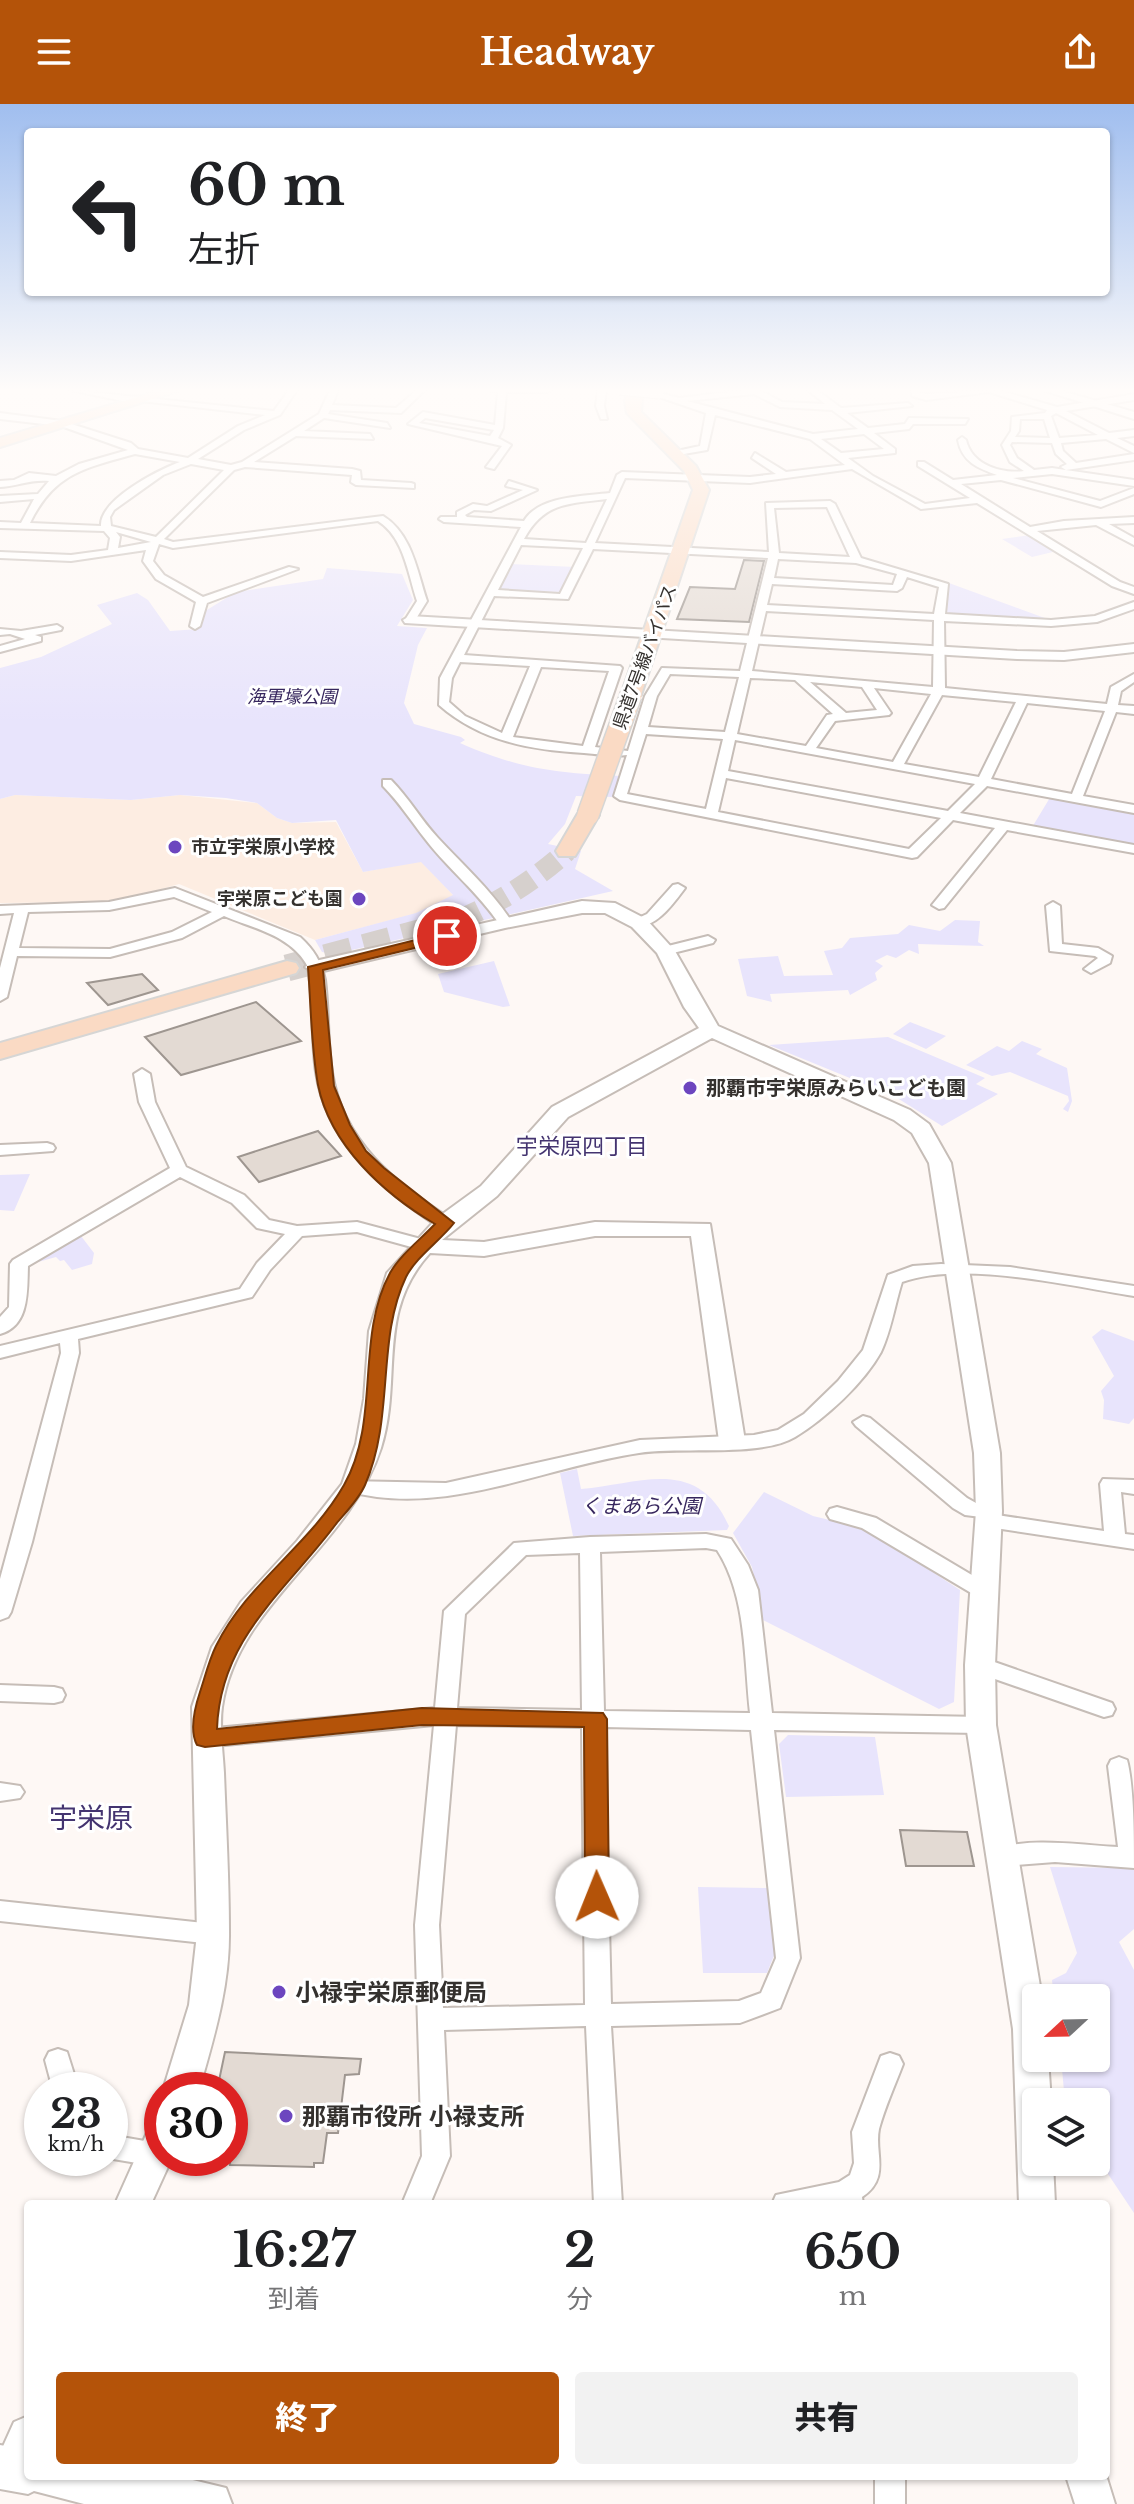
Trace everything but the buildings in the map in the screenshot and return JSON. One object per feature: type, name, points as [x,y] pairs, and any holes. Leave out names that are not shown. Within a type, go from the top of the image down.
[{"type":"main road","name":"県道7号線バイパス","points":[[567,851],[588,815],[655,634],[699,502]]},
{"type":"main road","points":[[0,1051],[287,968]]},
{"type":"main road","points":[[98,2480],[210,2504]]},
{"type":"street","points":[[25,524],[34,502]]},
{"type":"street","points":[[112,553],[115,537],[106,528],[106,513],[119,502]]},
{"type":"street","points":[[197,502],[155,544],[148,561],[160,577],[202,601],[293,569]]},
{"type":"street","points":[[464,520],[460,514],[473,507],[488,509],[504,502]]},
{"type":"street","points":[[576,502],[543,508],[528,524],[442,688],[443,703],[455,713],[506,738],[550,748],[634,753]]},
{"type":"street","points":[[493,593],[564,597],[611,502]]},
{"type":"street","points":[[711,814],[774,556],[769,505],[778,502]]},
{"type":"street","points":[[823,502],[830,504],[857,560]]},
{"type":"street","points":[[916,502],[924,507],[961,502]]},
{"type":"street","points":[[979,502],[1134,591]]},
{"type":"street","points":[[0,555],[71,558],[155,544],[173,545],[363,518],[386,520],[399,538],[422,601],[410,620],[1064,656],[1134,648]]},
{"type":"street","points":[[444,519],[528,524]]},
{"type":"street","points":[[1028,530],[1134,520]]},
{"type":"street","points":[[1097,522],[1134,542]]},
{"type":"street","points":[[0,525],[106,528],[146,534],[155,544]]},
{"type":"street","points":[[518,542],[857,560],[944,586],[939,618],[939,690],[896,767]]},
{"type":"street","points":[[768,581],[897,588],[903,573]]},
{"type":"street","points":[[195,626],[202,601]]},
{"type":"street","points":[[762,608],[1077,622],[1134,605]]},
{"type":"street","points":[[22,634],[57,628]]},
{"type":"street","points":[[0,632],[37,639],[0,649]]},
{"type":"street","points":[[457,658],[616,668],[588,750]]},
{"type":"street","points":[[506,738],[537,663]]},
{"type":"street","points":[[1024,698],[982,784],[912,854],[620,796],[651,696],[666,670],[798,677],[1024,698],[1134,710]]},
{"type":"street","points":[[798,677],[843,717]]},
{"type":"street","points":[[1077,796],[1112,707],[1115,689],[1134,677]]},
{"type":"street","points":[[809,750],[831,718],[885,713],[865,683]]},
{"type":"street","points":[[641,730],[730,736],[982,784],[1077,796],[1134,809]]},
{"type":"street","points":[[722,774],[1134,849]]},
{"type":"street","points":[[389,787],[404,800],[431,838],[487,895],[501,918]]},
{"type":"street","points":[[939,905],[1003,826]]},
{"type":"street","points":[[639,923],[652,917],[678,888]]},
{"type":"street","points":[[0,910],[98,909],[147,902],[175,892],[295,940],[307,951],[315,967],[326,1086],[342,1125],[360,1154],[378,1172],[422,1209],[445,1223]]},
{"type":"street","points":[[315,967],[501,918],[599,906],[618,910],[639,923],[665,951],[694,1007],[711,1030],[902,1115],[921,1129],[940,1163],[982,1405],[989,1516],[980,1665],[981,1725],[1030,2029],[1037,2200]]},
{"type":"street","points":[[1053,906],[1055,948],[1098,952],[1105,956],[1105,960],[1091,969]]},
{"type":"street","points":[[1,988],[22,908]]},
{"type":"street","points":[[12,952],[110,953],[177,935],[224,911]]},
{"type":"street","points":[[665,951],[708,940]]},
{"type":"street","points":[[186,2072],[206,2005],[213,1934],[205,1738],[207,1707],[226,1647],[251,1609],[307,1548],[354,1486],[371,1429],[381,1331],[389,1297],[399,1273],[445,1223],[489,1191],[560,1112],[711,1030]]},
{"type":"street","points":[[142,1074],[147,1102],[179,1170],[238,1199],[263,1224],[297,1231],[357,1227],[426,1246],[484,1249],[595,1229],[702,1229],[732,1441]]},
{"type":"street","points":[[0,1150],[47,1148]]},
{"type":"street","points":[[0,1328],[18,1308],[19,1264],[179,1170]]},
{"type":"street","points":[[0,1352],[246,1293],[263,1267],[297,1231]]},
{"type":"street","points":[[354,1486],[393,1491],[446,1490],[640,1446],[784,1435],[811,1418],[845,1385],[872,1351],[894,1279],[910,1271],[959,1269],[1134,1291]]},
{"type":"street","points":[[0,1612],[22,1542],[70,1353],[69,1337]]},
{"type":"street","points":[[863,1422],[960,1503],[989,1516],[1124,1541],[1110,1484],[1134,1487]]},
{"type":"street","points":[[837,1514],[869,1523],[985,1592]]},
{"type":"street","points":[[590,1544],[598,2016],[608,2200]]},
{"type":"street","points":[[418,2200],[436,2156],[427,1925],[455,1611],[521,1548],[590,1544],[724,1544],[738,1565],[747,1590],[788,1958],[771,2000],[740,2012],[433,2019]]},
{"type":"street","points":[[980,1665],[1104,1709]]},
{"type":"street","points":[[0,1693],[54,1695]]},
{"type":"street","points":[[205,1738],[447,1717],[981,1725]]},
{"type":"street","points":[[1002,1856],[1055,1853],[1133,1858],[1119,1766]]},
{"type":"street","points":[[0,1911],[213,1934]]},
{"type":"street","points":[[58,2060],[61,2072]]},
{"type":"street","points":[[848,2199],[860,2183],[868,2163],[865,2132],[890,2064]]},
{"type":"street","points":[[135,2200],[146,2176]]},
{"type":"street","points":[[890,2480],[890,2504]]},
{"type":"street","points":[[1087,2480],[1095,2504]]},
{"type":"shaded area","name":"市立宇栄原小学校","points":[[15,795],[131,800],[180,795],[257,803],[277,818],[292,823],[336,822],[363,872],[421,861],[454,896],[414,914],[315,940],[179,884],[134,897],[99,902],[0,903],[0,799]]},
{"type":"green space","points":[[1031,535],[1057,551],[1032,557],[1002,539]]},
{"type":"green space","points":[[510,564],[575,567],[563,592],[498,589]]},
{"type":"green space","name":"海軍壕公園","points":[[327,568],[402,574],[413,600],[397,626],[427,628],[418,645],[404,703],[414,724],[461,737],[465,740],[460,743],[520,764],[557,771],[620,776],[613,797],[576,796],[565,824],[548,844],[581,851],[575,869],[613,891],[334,954],[322,952],[315,940],[416,913],[453,895],[421,862],[363,872],[336,820],[292,823],[277,818],[257,803],[180,795],[131,800],[15,795],[0,799],[0,668],[41,657],[112,624],[97,605],[137,593],[148,600],[170,631],[199,629],[202,613],[236,592],[323,579]]},
{"type":"green space","points":[[949,583],[1053,621],[947,614]]},
{"type":"green space","points":[[1051,796],[1134,812],[1134,847],[1031,829]]},
{"type":"green space","points":[[955,920],[980,921],[978,942],[984,946],[918,944],[919,954],[909,950],[896,958],[887,955],[875,961],[883,966],[875,973],[877,980],[850,995],[848,990],[770,994],[772,1002],[747,996],[738,959],[778,956],[784,976],[833,975],[824,951],[842,948],[850,938],[898,934],[909,925],[940,931]]},
{"type":"green space","points":[[494,961],[510,1006],[503,1007],[444,992],[438,974]]},
{"type":"green space","points":[[910,1022],[946,1036],[926,1049],[893,1034]]},
{"type":"green space","points":[[888,1037],[985,1078],[976,1084],[998,1094],[942,1126],[894,1096],[769,1045]]},
{"type":"green space","points":[[1022,1041],[1042,1049],[1036,1054],[1067,1068],[1072,1101],[1068,1112],[1063,1109],[1069,1101],[1068,1096],[1010,1072],[992,1076],[966,1065],[997,1046],[1009,1051]]},
{"type":"green space","points":[[30,1174],[14,1211],[0,1210],[0,1175]]},
{"type":"green space","points":[[81,1236],[94,1253],[92,1264],[72,1270],[64,1260],[56,1257],[31,1264]]},
{"type":"green space","points":[[1102,1329],[1134,1341],[1134,1418],[1129,1424],[1103,1419],[1101,1391],[1114,1376],[1092,1337]]},
{"type":"green space","name":"くまあら公園","points":[[577,1469],[581,1489],[645,1480],[684,1482],[701,1490],[716,1504],[729,1526],[727,1530],[573,1536],[560,1473]]},
{"type":"green space","points":[[764,1492],[813,1516],[867,1529],[960,1590],[954,1702],[939,1709],[763,1620],[752,1567],[733,1533]]},
{"type":"green space","points":[[788,1735],[875,1737],[884,1795],[786,1797],[779,1744]]},
{"type":"green space","points":[[1050,1867],[1134,1868],[1134,1929],[1119,1942],[1134,1970],[1134,2213],[1109,2176],[1110,2088],[1064,2088],[1062,2072],[1110,2072],[1110,1984],[1052,1984],[1052,1980],[1066,1973],[1077,1953]]},
{"type":"green space","points":[[698,1887],[769,1888],[775,1953],[767,1973],[703,1973]]},
{"type":"tunnel","points":[[432,929],[504,898],[567,851]]},
{"type":"tunnel","points":[[432,929],[438,928]]},
{"type":"tunnel","points":[[287,968],[432,929]]},
{"type":"place","name":"市立宇栄原小学校","points":[[175,847]]},
{"type":"place","name":"宇栄原こども園","points":[[359,899]]},
{"type":"place","name":"那覇市宇栄原みらいこども園","points":[[690,1088]]},
{"type":"place","name":"小禄宇栄原郵便局","points":[[279,1992]]},
{"type":"place","name":"那覇市役所 小禄支所","points":[[286,2116]]},
{"type":"district","name":"宇栄原四丁目","points":[[582,1146]]},
{"type":"district","name":"宇栄原","points":[[91,1818]]},
{"type":"route","points":[[447,936],[315,967],[326,1086],[349,1139],[360,1154],[397,1189],[445,1223],[399,1273],[389,1297],[381,1331],[377,1399],[369,1444],[354,1486],[307,1548],[251,1609],[226,1647],[207,1707],[205,1738],[422,1716],[595,1719],[597,1897]]}]
